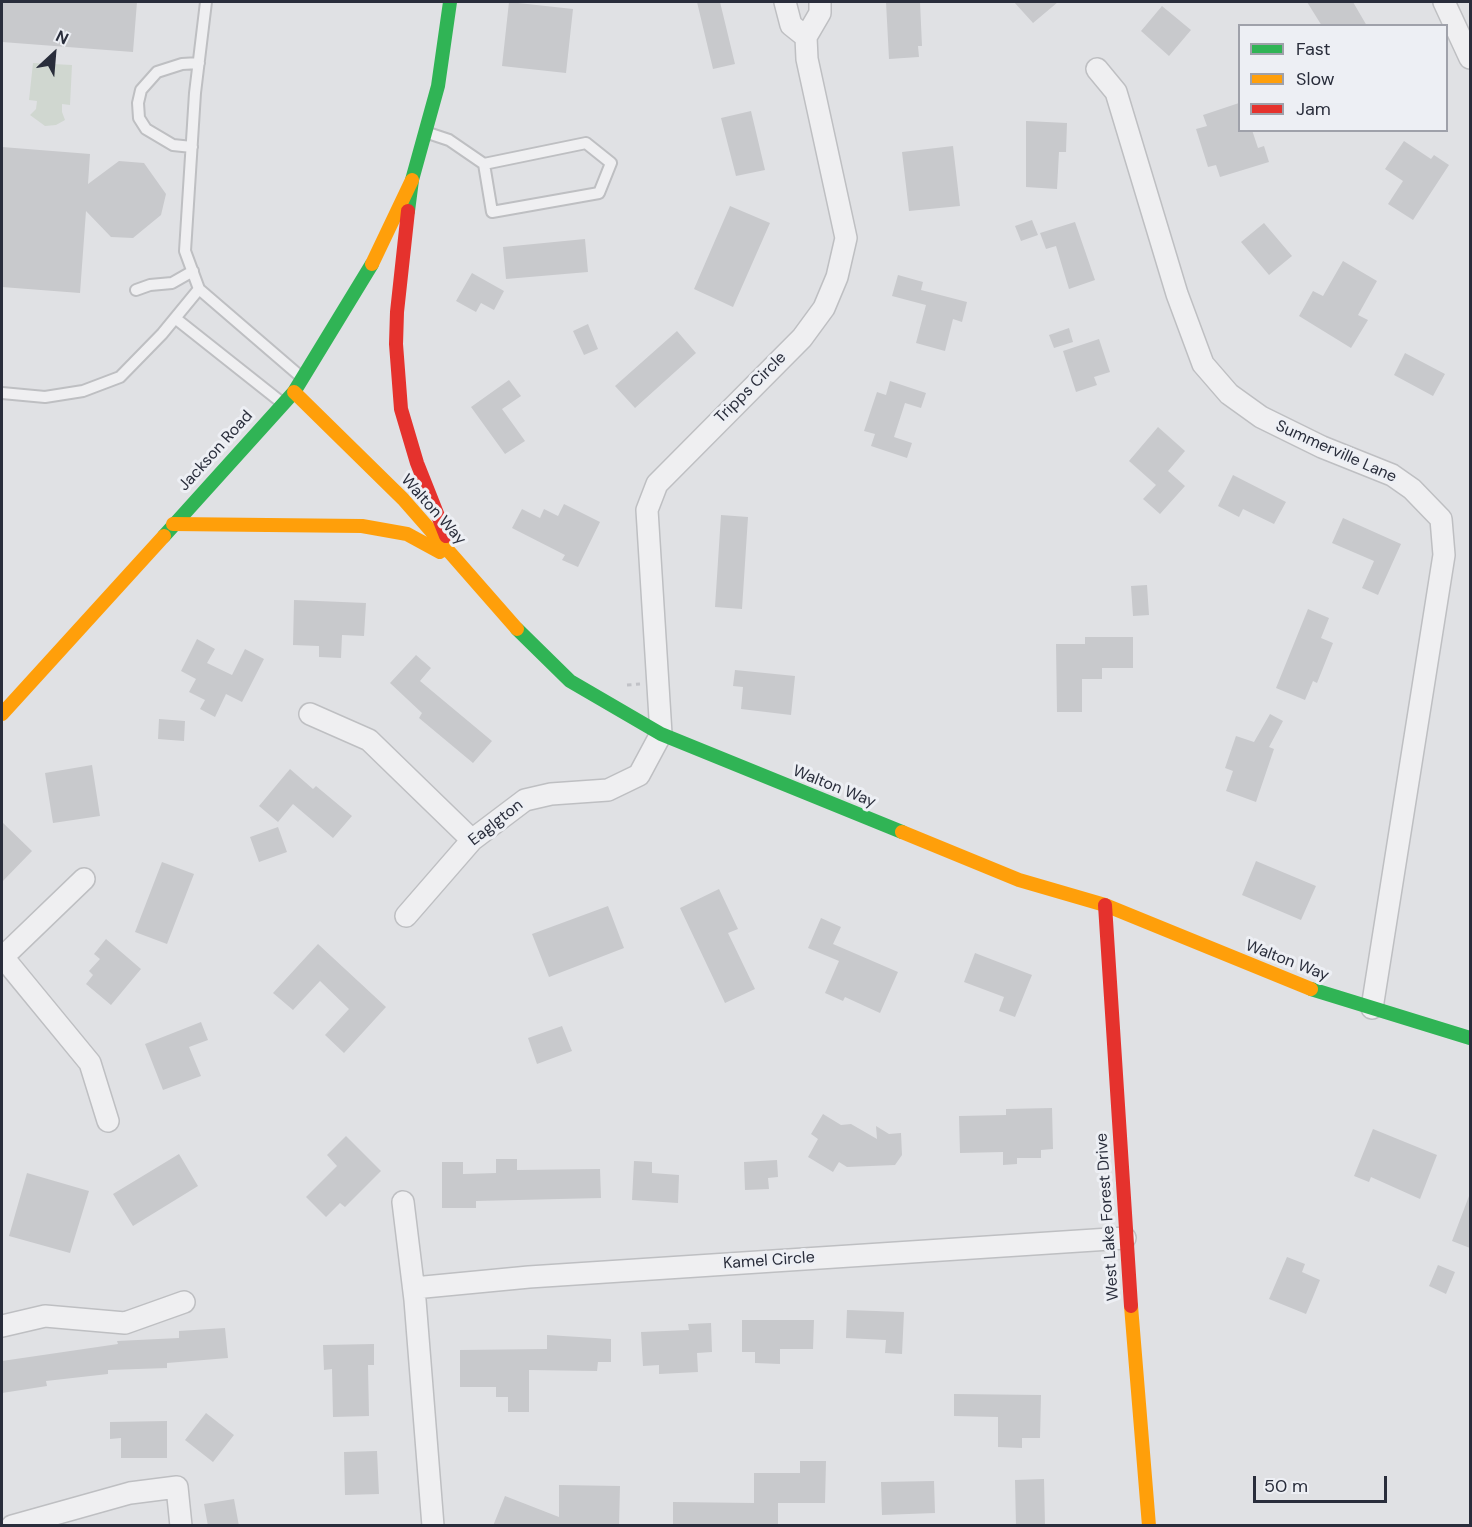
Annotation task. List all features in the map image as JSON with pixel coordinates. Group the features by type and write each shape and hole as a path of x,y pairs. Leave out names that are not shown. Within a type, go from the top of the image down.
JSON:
{"main road":[{"path":"450,2 438,86 412,180 397,312 396,344 401,409 417,463 456,561"},
{"name":"Jackson Road","path":"2,714 294,392 375,261 412,180"},
{"name":"Walton Way","path":"294,392 395,491 514,626 570,681 661,734 1019,880 1105,905 1310,989 1470,1038"},
{"path":"173,524 362,526 407,534 456,561"},
{"name":"West Lake Forest Drive","path":"1105,905 1125,1238 1149,1526"}],"street":[{"path":"785,2 791,25 806,37 820,13 820,2"},
{"path":"1444,2 1470,57"},
{"name":"Tripps Circle","path":"661,734 647,510 657,484 802,338 818,315 837,277 846,238 807,59 806,37"},
{"name":"Summerville Lane","path":"1097,69 1116,92 1177,294 1203,364 1229,394 1261,417 1322,447 1392,475 1412,489 1441,519 1442,566 1372,1008"},
{"path":"310,714 369,740 472,840"},
{"name":"Eaglgton","path":"406,916 472,840 525,800 551,794 608,790 639,775 661,734"},
{"path":"84,879 2,956 90,1064 108,1121"},
{"path":"403,1202 414,1288 433,1526"},
{"name":"Kamel Circle","path":"414,1288 541,1276 1125,1238"},
{"path":"2,1326 45,1317 124,1323 184,1302"},
{"path":"12,1526 130,1493 177,1488 181,1526"}],"lane":[{"path":"206,2 199,63 185,251 199,289 303,379"},
{"path":"192,147 173,145 146,129 138,118 138,103 141,90 157,72 182,64 199,63"},
{"path":"425,132 449,140 484,164 586,143 611,163 599,193 492,212 484,164"},
{"path":"136,290 150,285 172,283 193,272"},
{"path":"2,393 45,398 83,391 120,378 199,289"},
{"path":"175,318 283,404"}],"shaded area":[{"path":"33,63 72,65 70,105 62,104 65,120 56,125 45,126 30,115 36,109 37,101 29,100"}],"building":[{"path":"2,2 137,2 133,52 2,42"},
{"path":"509,2 573,9 566,73 502,66"},
{"path":"697,2 720,2 735,64 713,69"},
{"path":"886,2 920,2 922,46 918,46 919,57 889,59"},
{"path":"1014,2 1058,2 1033,23"},
{"path":"1307,2 1353,2 1366,24 1321,24"},
{"path":"1162,6 1191,30 1169,56 1141,31"},
{"path":"1238,103 1238,132 1253,132 1258,148 1264,146 1269,162 1220,177 1216,165 1208,167 1196,129 1207,126 1203,115"},
{"path":"751,111 765,170 736,176 721,118"},
{"path":"1026,121 1067,123 1066,152 1059,152 1057,189 1026,187"},
{"path":"1404,141 1431,159 1434,155 1449,165 1413,220 1388,204 1403,181 1385,169"},
{"path":"953,146 960,206 909,211 902,152"},
{"path":"2,147 90,154 88,184 119,161 144,163 166,194 161,215 133,238 111,237 86,211 80,293 2,287"},
{"path":"730,206 770,223 733,307 694,289"},
{"path":"1032,220 1038,235 1021,241 1015,226"},
{"path":"1075,222 1095,280 1069,289 1056,246 1046,249 1040,233"},
{"path":"1264,223 1292,256 1269,275 1241,242"},
{"path":"585,239 588,272 506,279 503,247"},
{"path":"1343,261 1377,281 1358,315 1368,320 1351,348 1299,316 1313,291 1323,296"},
{"path":"472,273 504,291 494,310 481,303 476,312 456,301"},
{"path":"898,275 923,282 921,290 967,302 962,322 953,319 945,351 916,343 926,305 892,296"},
{"path":"588,324 598,349 584,355 573,331"},
{"path":"1069,328 1073,342 1054,348 1049,335"},
{"path":"677,331 696,353 635,408 615,386"},
{"path":"1099,339 1110,372 1094,377 1097,385 1076,392 1063,351"},
{"path":"1405,353 1445,374 1433,396 1394,375"},
{"path":"509,380 521,396 502,409 525,441 505,454 471,407"},
{"path":"890,381 926,393 921,408 905,403 894,437 912,443 907,458 871,446 875,434 864,431 877,392 886,395"},
{"path":"1158,427 1185,451 1168,471 1185,486 1160,514 1143,499 1156,485 1129,461"},
{"path":"1233,475 1286,502 1274,524 1243,509 1239,517 1218,506"},
{"path":"564,504 600,522 578,567 562,560 565,555 512,528 522,509 540,518 544,509 558,516"},
{"path":"721,515 748,517 742,609 715,607"},
{"path":"1343,518 1401,544 1378,595 1362,588 1374,561 1332,543"},
{"path":"1147,585 1149,615 1133,616 1131,586"},
{"path":"294,600 366,603 364,636 342,635 341,658 319,657 319,646 293,645"},
{"path":"1308,609 1329,618 1321,638 1333,643 1317,683 1313,681 1305,700 1276,688"},
{"path":"1085,637 1133,637 1133,668 1102,668 1102,679 1082,679 1082,712 1057,712 1056,644 1085,644"},
{"path":"197,639 215,649 207,663 232,675 245,649 264,659 242,702 226,694 215,717 200,709 205,700 189,692 196,679 181,671"},
{"path":"416,655 431,668 420,681 492,741 473,763 419,718 422,713 390,683"},
{"path":"735,670 795,676 791,715 741,709 743,687 733,686"},
{"path":"1270,714 1283,721 1269,747 1274,749 1256,802 1226,791 1233,771 1225,768 1236,736 1254,742"},
{"path":"159,719 185,721 184,741 158,739"},
{"path":"92,765 100,816 53,823 45,773"},
{"path":"290,769 313,789 316,786 352,816 333,838 293,804 278,822 259,806"},
{"path":"2,822 32,851 2,882"},
{"path":"278,827 287,852 259,862 250,837"},
{"path":"1256,861 1316,886 1301,920 1242,895"},
{"path":"162,862 194,874 167,944 135,932"},
{"path":"719,889 738,929 728,933 755,989 725,1003 680,908"},
{"path":"608,906 624,948 549,977 532,934"},
{"path":"821,918 841,927 833,944 898,972 880,1013 845,997 843,1001 825,993 839,961 808,948"},
{"path":"106,939 141,969 111,1005 86,984 93,975 89,971 100,959 94,954"},
{"path":"318,944 386,1007 344,1053 325,1035 349,1009 320,981 293,1010 273,993"},
{"path":"975,953 1032,975 1015,1017 999,1011 1004,997 964,982"},
{"path":"201,1022 208,1040 189,1047 201,1076 163,1090 145,1044"},
{"path":"562,1026 572,1051 537,1064 528,1038"},
{"path":"1052,1108 1053,1149 1041,1150 1041,1158 1017,1158 1017,1164 1003,1165 1003,1152 960,1153 959,1116 1006,1115 1006,1109"},
{"path":"823,1114 841,1125 851,1124 877,1139 876,1126 889,1134 901,1133 902,1155 895,1165 847,1167 839,1162 833,1172 808,1157 818,1139 811,1134"},
{"path":"1373,1129 1437,1155 1420,1199 1371,1177 1369,1182 1354,1176"},
{"path":"346,1136 381,1171 345,1207 340,1203 326,1217 306,1197 337,1166 327,1155"},
{"path":"179,1154 198,1186 133,1226 113,1194"},
{"path":"496,1159 517,1159 517,1170 600,1169 601,1198 476,1201 476,1208 442,1208 442,1162 463,1162 463,1174 496,1173"},
{"path":"777,1160 778,1177 768,1178 769,1189 745,1190 744,1162"},
{"path":"634,1161 652,1162 652,1173 679,1175 678,1203 632,1200"},
{"path":"27,1173 89,1191 70,1253 9,1236"},
{"path":"1470,1197 1470,1248 1452,1241"},
{"path":"1287,1257 1305,1264 1302,1272 1320,1280 1306,1314 1269,1299"},
{"path":"1438,1265 1455,1272 1446,1294 1429,1286"},
{"path":"847,1310 904,1312 902,1354 885,1353 886,1340 846,1338"},
{"path":"742,1320 814,1320 813,1349 780,1349 780,1364 755,1363 755,1352 742,1352"},
{"path":"711,1323 712,1352 697,1353 698,1372 659,1374 659,1365 643,1366 641,1332 689,1330 688,1324"},
{"path":"225,1328 228,1358 167,1363 167,1368 108,1370 108,1374 46,1381 47,1386 2,1393 2,1361 118,1344 117,1341 179,1338 179,1331"},
{"path":"547,1335 611,1339 611,1362 598,1362 597,1371 529,1370 529,1412 508,1412 508,1397 496,1397 496,1387 460,1387 460,1350 547,1349"},
{"path":"374,1344 374,1365 368,1365 369,1416 333,1417 332,1369 324,1370 323,1345"},
{"path":"954,1394 1041,1395 1040,1438 1022,1438 1022,1448 998,1447 998,1417 954,1416"},
{"path":"206,1413 234,1435 213,1462 185,1440"},
{"path":"167,1421 167,1458 121,1458 121,1438 110,1439 110,1422"},
{"path":"377,1451 379,1494 345,1495 344,1452"},
{"path":"800,1461 826,1461 825,1503 778,1503 778,1526 673,1526 673,1502 754,1503 754,1473 800,1473"},
{"path":"1044,1479 1045,1526 1016,1526 1015,1480"},
{"path":"934,1481 935,1513 882,1515 881,1482"},
{"path":"559,1485 620,1486 619,1526 493,1526 505,1496 559,1517"},
{"path":"234,1499 239,1526 208,1526 204,1504"}],"traffic: fast":[{"path":"408,211 412,180 438,86 450,2"},
{"path":"164,536 294,392 372,264"},
{"path":"517,629 570,681 661,734 902,832"},
{"path":"1311,989 1470,1038"}],"traffic: slow":[{"path":"372,264 412,180"},
{"path":"294,392 403,499 517,629"},
{"path":"173,524 362,526 407,534 440,552"},
{"path":"2,714 164,536"},
{"path":"902,832 1019,880 1105,905 1311,989"},
{"path":"1131,1306 1149,1526"}],"traffic: jam":[{"path":"408,211 397,312 396,344 401,409 417,463 446,536"},
{"path":"1105,905 1131,1306"}]}
